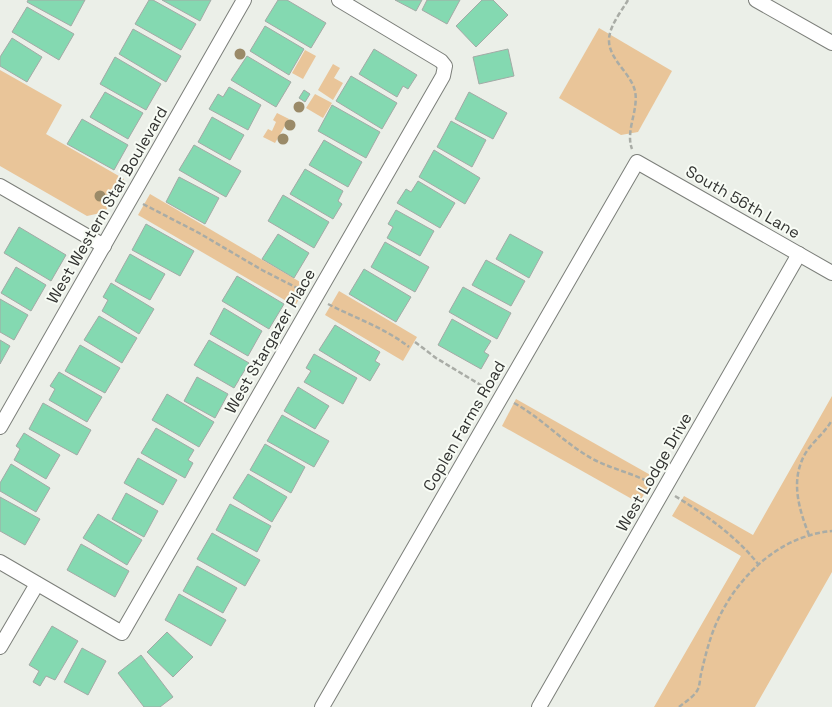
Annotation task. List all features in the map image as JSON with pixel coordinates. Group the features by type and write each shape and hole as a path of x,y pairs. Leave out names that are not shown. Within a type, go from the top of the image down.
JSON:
{"street":[{"name":"West Western Star Boulevard","path":"0,427 244,0"},
{"name":"West Stargazer Place","path":"37,584 122,633 443,76 445,66 436,57 339,0"},
{"path":"756,0 777,5 832,43"},
{"name":"South 56th Lane","path":"637,162 832,273"},
{"name":"Coplen Farms Road","path":"322,707 637,162"},
{"path":"0,186 104,246"},
{"name":"West Lodge Drive","path":"539,707 799,254"},
{"path":"0,562 37,584 0,647"}],"path":[{"path":"628,0 612,27 609,40 612,53 635,91 636,108 630,143 637,162"},
{"path":"131,197 199,233 262,270 356,319 377,327 410,347"},
{"path":"415,342 459,372 522,407 587,456 637,476 698,510 739,543 759,565"},
{"path":"809,535 801,513 797,492 799,468 805,454 832,420"},
{"path":"679,707 698,690 712,635 727,604 748,575 784,545 809,535 832,531"}],"shaded area":[{"path":"599,28 672,71 638,132 621,135 559,98"},
{"path":"305,50 316,56 303,79 292,73"},
{"path":"333,64 340,68 334,78 343,83 333,100 318,90"},
{"path":"0,70 62,105 46,134 124,179 105,212 87,216 0,166"},
{"path":"315,94 332,103 323,118 306,108"},
{"path":"277,113 289,119 275,143 263,137 268,129 272,131 276,122 273,120"},
{"path":"150,194 307,286 295,306 138,215"},
{"path":"339,291 417,337 403,361 325,315"},
{"path":"832,396 832,572 755,707 654,707 741,556 672,516 684,496 753,535"},
{"path":"516,399 654,477 639,503 502,426"}],"building":[{"path":"28,0 85,0 71,26 27,2"},
{"path":"149,0 153,0 196,24 181,50 135,24"},
{"path":"162,0 211,0 200,21"},
{"path":"278,0 287,0 326,23 311,48 265,21"},
{"path":"395,0 422,0 416,11"},
{"path":"427,0 460,0 447,24 422,10"},
{"path":"482,0 493,0 508,15 476,47 456,26"},
{"path":"27,7 74,34 59,60 12,32"},
{"path":"265,26 304,49 289,75 250,51"},
{"path":"133,29 181,56 166,82 119,54"},
{"path":"12,38 42,57 27,82 0,66 0,57"},
{"path":"374,49 417,75 408,89 403,86 397,97 359,74"},
{"path":"508,49 514,76 479,84 473,57"},
{"path":"247,56 291,82 276,107 231,80"},
{"path":"115,57 161,84 146,110 100,84"},
{"path":"351,76 397,103 382,129 336,101"},
{"path":"229,87 261,105 248,130 209,109 218,94 223,97"},
{"path":"304,90 310,94 305,102 299,98"},
{"path":"105,92 143,113 128,139 90,117"},
{"path":"469,92 507,113 493,139 455,119"},
{"path":"332,105 380,132 366,158 318,131"},
{"path":"212,117 244,135 230,160 198,142"},
{"path":"82,119 128,145 114,170 67,144"},
{"path":"451,121 486,140 472,167 437,147"},
{"path":"324,140 362,162 348,187 309,165"},
{"path":"194,145 241,171 226,197 179,170"},
{"path":"434,150 480,178 465,204 419,177"},
{"path":"305,169 343,191 338,201 342,204 333,219 290,194"},
{"path":"179,177 219,198 205,224 166,202"},
{"path":"418,181 455,203 440,228 397,203 406,189 411,192"},
{"path":"283,195 329,222 314,248 268,221"},
{"path":"396,210 434,231 420,256 387,238 393,227 388,224"},
{"path":"146,224 194,251 180,276 132,250"},
{"path":"19,227 66,255 51,281 4,253"},
{"path":"278,234 309,253 294,278 262,259"},
{"path":"510,234 543,252 529,278 496,259"},
{"path":"385,242 429,267 415,292 371,267"},
{"path":"130,254 165,274 150,300 115,281"},
{"path":"486,260 525,281 511,306 472,285"},
{"path":"16,267 46,285 31,311 1,293"},
{"path":"364,269 411,297 396,322 349,294"},
{"path":"237,276 284,304 269,329 222,301"},
{"path":"111,283 154,309 139,334 102,311 108,300 103,297"},
{"path":"463,287 511,313 497,339 449,312"},
{"path":"0,299 28,315 14,340 0,332"},
{"path":"224,308 262,331 248,356 210,334"},
{"path":"99,316 137,338 122,363 84,340"},
{"path":"452,319 491,341 484,352 489,355 481,369 438,345"},
{"path":"335,325 380,352 375,361 380,364 370,381 319,350"},
{"path":"0,340 10,346 0,364"},
{"path":"209,340 249,363 234,388 194,365"},
{"path":"80,345 120,368 105,393 65,371"},
{"path":"314,354 357,378 343,404 304,382 311,371 306,368"},
{"path":"59,372 102,397 87,422 49,400 55,389 50,386"},
{"path":"197,377 228,394 215,418 184,401"},
{"path":"298,387 329,406 315,429 284,411"},
{"path":"167,394 214,422 199,447 152,420"},
{"path":"43,403 91,430 77,455 29,429"},
{"path":"282,415 329,441 314,467 267,441"},
{"path":"156,428 194,450 188,460 193,463 185,478 141,453"},
{"path":"24,433 60,455 46,479 14,460 20,449 16,446"},
{"path":"265,444 305,467 291,493 250,470"},
{"path":"138,458 177,480 163,505 124,483"},
{"path":"11,464 50,488 36,512 0,491 0,483"},
{"path":"248,474 287,497 272,522 233,498"},
{"path":"126,493 158,511 144,537 112,519"},
{"path":"0,497 40,519 25,545 0,531"},
{"path":"230,504 271,526 257,552 216,530"},
{"path":"98,514 142,540 127,565 83,538"},
{"path":"212,533 260,560 245,586 197,559"},
{"path":"81,544 129,571 115,597 67,570"},
{"path":"197,566 237,588 223,613 183,591"},
{"path":"179,594 226,620 211,646 165,620"},
{"path":"52,626 78,641 55,680 46,676 40,686 33,682 39,671 29,665"},
{"path":"167,632 193,657 173,677 147,652"},
{"path":"82,648 106,661 88,695 64,682"},
{"path":"141,655 173,697 160,707 144,707 118,673"}]}
